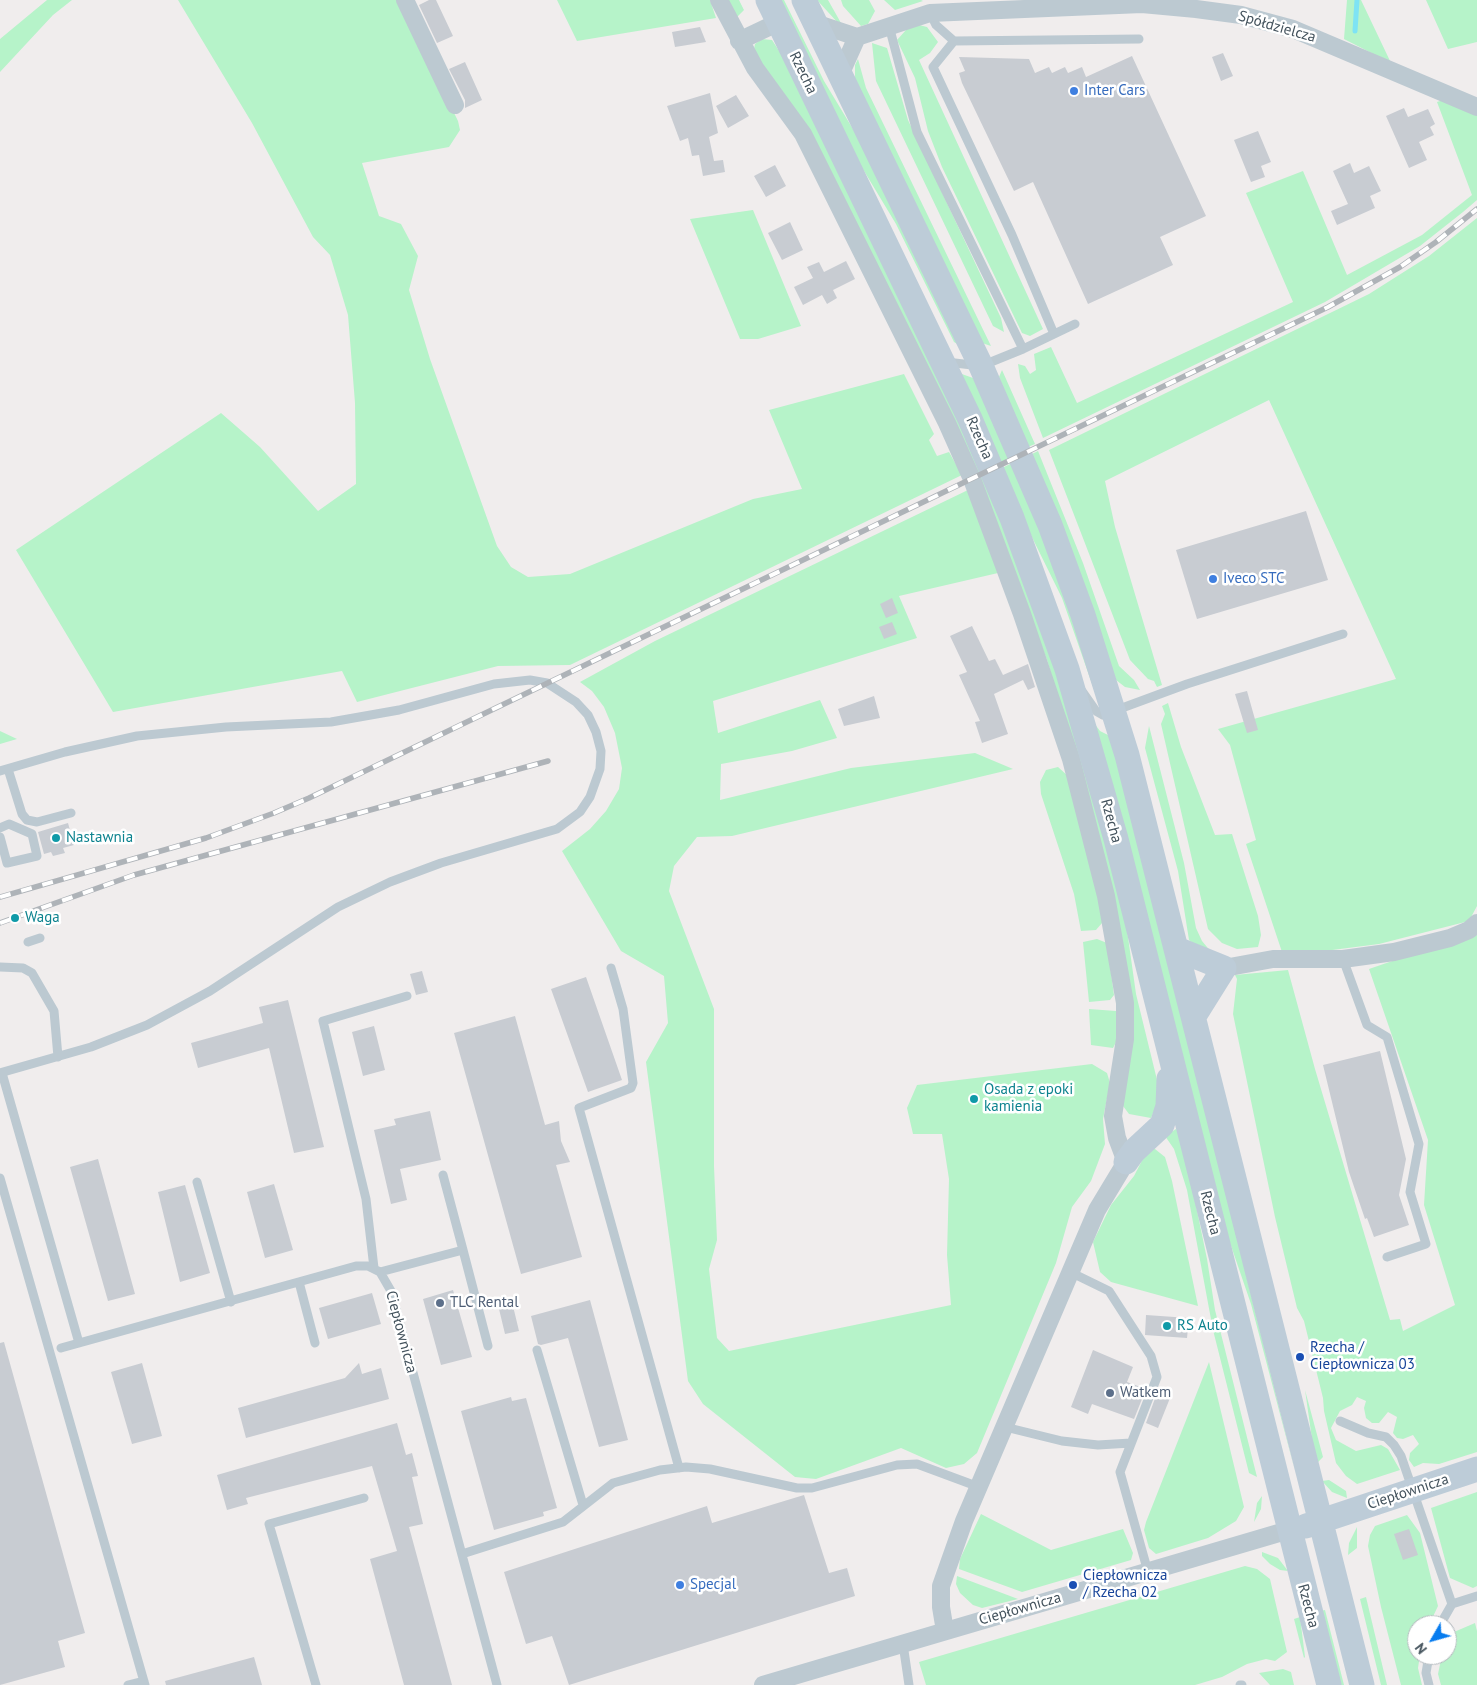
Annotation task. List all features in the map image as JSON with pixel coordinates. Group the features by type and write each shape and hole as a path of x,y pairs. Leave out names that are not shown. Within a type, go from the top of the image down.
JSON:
{"main road":[{"name":"Rzecha","path":"768,0 944,362 1012,518 1067,669 1114,830 1329,1685"},
{"path":"804,0 981,366 1050,525 1083,615 1115,712 1177,949 1362,1685"},
{"path":"1177,949 1224,968 1194,1016"},
{"path":"1126,1162 1134,1150 1162,1125 1166,1115 1170,1052"},
{"name":"Ciepłownicza","path":"1289,1530 1477,1469"}],"street":[{"path":"405,0 455,105"},
{"path":"719,0 739,41 755,68 803,134 947,423 999,547 1071,759 1095,848 1114,931 1125,1003 1125,1039 1113,1116 1117,1138 1126,1162 1106,1192 964,1521 942,1586 941,1606 945,1631"},
{"name":"Spółdzielcza","path":"857,37 930,13 1142,4 1241,16 1293,29 1477,107"},
{"path":"739,41 779,22"},
{"path":"815,23 857,37 840,75"},
{"path":"1224,968 1273,959 1343,959 1394,952 1450,938 1469,930 1477,924"},
{"name":"Ciepłownicza","path":"763,1685 1289,1530"}],"lane":[{"path":"930,13 936,25 954,41 1139,39"},
{"path":"889,26 917,132 1023,349"},
{"path":"954,41 933,67 1012,235 1054,334"},
{"path":"944,362 981,366 1023,349 1075,324"},
{"path":"1067,669 1096,711 1103,715 1187,684 1343,634"},
{"path":"71,813 36,822 27,820 22,814 4,770 137,736 339,720 399,710 494,684 530,680 547,683 576,702 588,715 596,732 600,751 600,769 590,797 580,812 557,829 441,863 373,889 308,925 210,991 173,1012 119,1036 58,1057 1,1073 79,1343"},
{"path":"19,829 27,820"},
{"path":"0,828 9,824 32,834 37,856 7,863 0,838"},
{"path":"28,942 40,938"},
{"path":"1343,959 1367,1025 1387,1036 1419,1144 1410,1192 1426,1244 1387,1258"},
{"path":"0,967 23,968 32,973 54,1011 58,1057"},
{"path":"612,968 623,1009 633,1083 631,1088 579,1108 679,1468"},
{"path":"377,1270 366,1199 323,1021 407,996"},
{"path":"444,1175 488,1346"},
{"path":"0,1178 144,1683 128,1685"},
{"path":"197,1182 231,1302"},
{"path":"61,1348 362,1265 377,1270 463,1250"},
{"name":"Ciepłownicza","path":"377,1270 391,1291 497,1685"},
{"path":"1070,1272 1109,1291 1151,1356 1157,1378 1120,1472 1148,1572"},
{"path":"300,1282 315,1343"},
{"path":"537,1350 583,1505"},
{"path":"1340,1421 1368,1433 1386,1437 1394,1445 1407,1469 1452,1604"},
{"path":"1005,1427 1041,1438 1062,1441 1098,1444 1131,1442"},
{"path":"462,1554 563,1522 613,1483 660,1470 679,1468 710,1469 797,1488 812,1488 897,1465 917,1464 979,1488"},
{"path":"316,1685 269,1524 364,1498"},
{"path":"1446,1615 1452,1604 1477,1596"},
{"path":"903,1644 908,1685"},
{"path":"1427,1665 1426,1673 1429,1685"}],"green space":[{"path":"47,0 72,0 53,15 0,72 0,39"},
{"path":"178,0 399,0 458,121 460,130 449,147 362,163 379,216 401,224 418,256 409,290 430,359 497,546 511,567 528,577 570,574 753,499 802,489 769,410 904,374 934,434 929,440 937,456 949,452 962,475 570,665 498,666 357,702 342,671 113,712 16,550 221,413 260,447 318,511 356,484 355,403 348,315 330,255 313,237 252,123"},
{"path":"557,0 710,0 716,18 577,41"},
{"path":"726,0 739,0 744,10 737,17"},
{"path":"778,0 784,0 824,81 874,164 959,345 954,342 896,224 852,151"},
{"path":"817,0 828,0 841,23 838,23"},
{"path":"841,0 869,0 875,11 868,24 861,26 843,6"},
{"path":"884,0 921,0 923,1 895,10"},
{"path":"1347,0 1361,0 1391,63 1344,39"},
{"path":"1426,0 1477,0 1477,42 1448,49"},
{"path":"915,24 927,27 938,42 930,53 919,60 1043,329 1030,336 1022,333 942,167 928,131 915,78 897,40"},
{"path":"762,39 772,40 791,69 983,471 975,474 763,67 754,49 755,44"},
{"path":"872,43 887,48 908,120 1001,318 1004,332 993,326 876,81"},
{"path":"858,59 866,88 991,346 982,343 855,79 855,65"},
{"path":"1443,100 1477,114 1477,200 1463,212 1420,246 1325,302 1043,438 1020,378 1018,364 1025,366 1030,374 1036,370 1034,354 1051,347 1077,403 1293,302 1246,193 1303,171 1347,275 1422,235 1472,195 1437,102"},
{"path":"753,210 801,326 758,339 740,339 690,219"},
{"path":"1477,218 1477,906 1469,921 1379,944 1309,953 1282,952 1246,844 1256,840 1230,745 1218,729 1396,679 1269,400 1105,481 1115,527 1162,685 1157,687 1154,681 1148,679 1130,660 1049,450 1369,294 1429,256"},
{"path":"1002,370 1035,444 1028,447 999,377"},
{"path":"959,373 973,378 1012,457 999,463"},
{"path":"1038,451 1083,563 1119,666 1134,680 1140,690 1125,687 1116,680 1032,454"},
{"path":"1014,462 1065,592 1098,701 1062,598 1020,513 1002,468"},
{"path":"985,475 1060,675 1095,799 1127,930 1136,994 1159,1088 1158,1102 1151,1118 1129,1114 1123,1106 1132,1019 1076,756 1047,660 978,479"},
{"path":"968,490 998,573 899,596 917,638 713,701 718,733 820,700 837,738 792,751 721,764 720,800 851,768 975,753 1013,769 732,836 697,837 674,866 669,891 714,1009 714,1166 717,1240 709,1269 717,1338 729,1351 951,1305 947,1255 949,1179 942,1134 913,1134 907,1108 917,1085 1092,1064 1107,1073 1110,1083 1103,1119 1105,1144 1091,1181 1072,1207 1056,1263 977,1453 964,1464 946,1468 901,1448 816,1479 795,1477 703,1404 688,1381 646,1062 668,1023 664,976 621,951 562,851 590,829 606,811 619,789 622,768 615,733 604,707 592,691 580,682 655,641"},
{"path":"1168,703 1181,747 1215,835 1232,834 1258,916 1261,935 1258,947 1237,949 1222,943 1208,929 1161,724 1165,714 1162,706"},
{"path":"1094,723 1100,731 1112,737 1295,1471 1251,1304 1218,1208"},
{"path":"1149,726 1184,863 1196,928 1202,941 1212,953 1196,946 1189,940 1178,871 1145,748"},
{"path":"0,731 17,739 0,744"},
{"path":"1058,767 1068,776 1102,908 1102,923 1096,930 1081,931 1074,894 1041,794 1040,782 1046,770"},
{"path":"1477,932 1477,1452 1439,1464 1423,1463 1414,1467 1409,1460 1410,1453 1419,1444 1413,1435 1403,1439 1397,1438 1393,1433 1397,1417 1388,1412 1379,1423 1372,1423 1366,1418 1364,1408 1366,1401 1357,1397 1352,1405 1340,1411 1331,1428 1336,1440 1356,1451 1381,1445 1388,1449 1400,1470 1357,1484 1346,1476 1336,1463 1324,1411 1323,1398 1304,1321 1297,1308 1275,1217 1233,1014 1237,979 1235,975 1288,970 1315,1069 1390,1320 1400,1319 1403,1331 1455,1305 1424,1205 1428,1140 1369,969"},
{"path":"1097,939 1107,943 1114,995 1110,1000 1089,1002 1083,942"},
{"path":"1089,1009 1116,1011 1118,1038 1113,1048 1091,1045"},
{"path":"1176,1129 1181,1133 1207,1259 1215,1310 1257,1477 1249,1473 1213,1330 1187,1190 1174,1149 1165,1136"},
{"path":"1150,1145 1165,1157 1172,1181 1198,1306 1111,1282 1100,1272 1093,1242 1111,1205 1134,1176"},
{"path":"1209,1362 1244,1507 1236,1521 1208,1538 1156,1554 1149,1548 1144,1530 1146,1522"},
{"path":"1305,1390 1323,1457 1317,1463 1314,1453"},
{"path":"1329,1480 1346,1491 1347,1498 1332,1492 1322,1481"},
{"path":"1477,1492 1477,1586 1473,1588 1450,1578 1431,1508"},
{"path":"1262,1496 1261,1509 1254,1522 1257,1503"},
{"path":"981,1514 1051,1550 1123,1529 1133,1553 1131,1560 1022,1592 959,1569 960,1559"},
{"path":"1407,1515 1420,1533 1438,1606 1434,1615 1407,1615 1407,1665 1418,1665 1422,1685 1401,1685 1368,1546 1370,1535 1375,1526"},
{"path":"1357,1527 1357,1548 1348,1555 1349,1543"},
{"path":"1262,1552 1278,1558 1288,1571 1280,1570 1270,1564 1262,1556"},
{"path":"1245,1566 1257,1569 1270,1579 1287,1652 1275,1661 1266,1659 1247,1664 1222,1677 1195,1685 926,1685 919,1662"},
{"path":"957,1576 1018,1599 982,1608 973,1605 960,1593 956,1584"},
{"path":"1366,1597 1387,1685 1381,1685 1360,1599"},
{"path":"1325,1610 1344,1685 1338,1685 1320,1611"},
{"path":"1300,1617 1305,1657 1304,1658 1294,1619"},
{"path":"1475,1623 1477,1631 1477,1685 1441,1685 1438,1674 1440,1665 1457,1665 1457,1631"},
{"path":"1283,1669 1291,1672 1294,1685 1270,1685 1259,1673"}],"building":[{"path":"429,0 436,0 453,36 437,43 419,5"},
{"path":"700,27 706,42 675,47 672,32"},
{"path":"1223,53 1233,76 1221,81 1212,57"},
{"path":"1132,56 1206,216 1160,237 1173,265 1088,304 1033,182 1014,191 962,83 959,73 965,71 959,57 1029,59 1035,73 1049,67 1052,73 1065,67 1068,73 1082,67 1086,77"},
{"path":"465,62 482,100 465,108 465,100 449,69"},
{"path":"710,93 718,133 709,137 714,161 723,160 725,172 703,176 699,155 692,156 688,138 680,141 667,106"},
{"path":"736,95 749,116 728,128 716,106"},
{"path":"1404,108 1408,117 1428,109 1435,124 1430,127 1434,135 1419,142 1427,160 1409,168 1386,116"},
{"path":"1258,131 1271,162 1261,166 1265,177 1251,182 1234,140"},
{"path":"1350,163 1354,173 1369,166 1381,191 1370,196 1375,208 1337,225 1331,211 1348,204 1333,171"},
{"path":"775,165 786,186 766,197 754,176"},
{"path":"790,222 803,250 782,260 768,233"},
{"path":"846,261 855,279 833,290 837,298 827,304 822,295 803,305 794,287 813,278 807,267 819,262 824,272"},
{"path":"1306,511 1328,580 1197,619 1176,550"},
{"path":"892,598 898,613 886,618 880,604"},
{"path":"892,622 897,634 884,639 879,627"},
{"path":"972,626 989,661 995,659 1003,675 1028,664 1035,687 1028,690 1023,680 994,694 1008,734 982,743 975,722 980,721 959,675 967,672 950,636"},
{"path":"1247,691 1258,730 1247,733 1235,694"},
{"path":"874,696 880,718 844,726 838,709"},
{"name":"Nastawnia","path":"68,823 74,845 63,848 65,853 53,856 51,852 44,854 38,832"},
{"path":"422,971 428,992 416,995 410,974"},
{"path":"586,977 622,1080 588,1092 551,989"},
{"path":"288,1000 324,1147 294,1153 269,1048 198,1068 191,1043 263,1023 259,1007"},
{"path":"515,1016 545,1125 559,1121 561,1141 570,1162 556,1165 582,1257 521,1274 454,1033"},
{"path":"374,1026 385,1070 363,1076 352,1032"},
{"path":"1380,1051 1406,1159 1399,1195 1409,1225 1374,1237 1367,1218 1365,1219 1349,1172 1323,1065"},
{"path":"430,1111 441,1160 400,1169 407,1200 391,1204 374,1130 396,1125 394,1119"},
{"path":"98,1159 135,1294 108,1301 70,1167"},
{"path":"274,1184 293,1250 265,1258 247,1192"},
{"path":"185,1185 210,1273 180,1282 158,1192"},
{"path":"453,1290 472,1357 441,1365 423,1299"},
{"path":"372,1293 381,1324 328,1339 319,1308"},
{"path":"590,1300 628,1440 599,1447 568,1338 541,1345 538,1344 531,1316"},
{"path":"513,1306 519,1331 505,1334 499,1309"},
{"name":"RS Auto","path":"1146,1315 1189,1318 1187,1338 1145,1335"},
{"path":"4,1342 85,1633 58,1641 65,1667 0,1685 0,1343"},
{"path":"1093,1350 1133,1367 1127,1382 1146,1389 1134,1419 1092,1404 1088,1414 1071,1407"},
{"path":"142,1363 162,1436 132,1444 111,1372"},
{"path":"359,1363 362,1374 381,1368 389,1399 246,1438 238,1408 345,1378"},
{"path":"1157,1393 1170,1398 1158,1428 1146,1423"},
{"path":"511,1397 512,1401 526,1398 557,1508 543,1512 544,1516 494,1530 461,1411"},
{"path":"397,1423 406,1455 412,1453 418,1476 412,1477 423,1524 409,1527 452,1685 404,1685 370,1559 397,1551 372,1466 246,1498 248,1504 227,1510 217,1475"},
{"name":"Specjal","path":"804,1495 829,1573 847,1568 855,1596 569,1685 552,1636 526,1644 504,1572 707,1506 712,1523"},
{"path":"1409,1529 1418,1555 1403,1560 1394,1534"},
{"path":"254,1657 262,1685 166,1685 165,1681"}],"waterway":[{"path":"1355,31 1357,0"}],"railway":[{"path":"0,897 206,838 309,798 1328,307 1400,267 1436,242 1477,209"},
{"path":"0,923 134,875 548,761"}],"place":[{"name":"Inter Cars","path":"1074,91"},
{"name":"Iveco STC","path":"1213,579"},
{"name":"Nastawnia","path":"56,838"},
{"name":"Waga","path":"15,918"},
{"name":"Osada z epoki kamienia","path":"974,1099"},
{"name":"TLC Rental","path":"440,1303"},
{"name":"RS Auto","path":"1167,1326"},
{"name":"Rzecha / Ciepłownicza 03","path":"1300,1357"},
{"name":"Watkem","path":"1110,1393"},
{"name":"Specjal","path":"680,1585"},
{"name":"Ciepłownicza / Rzecha 02","path":"1073,1585"}]}
